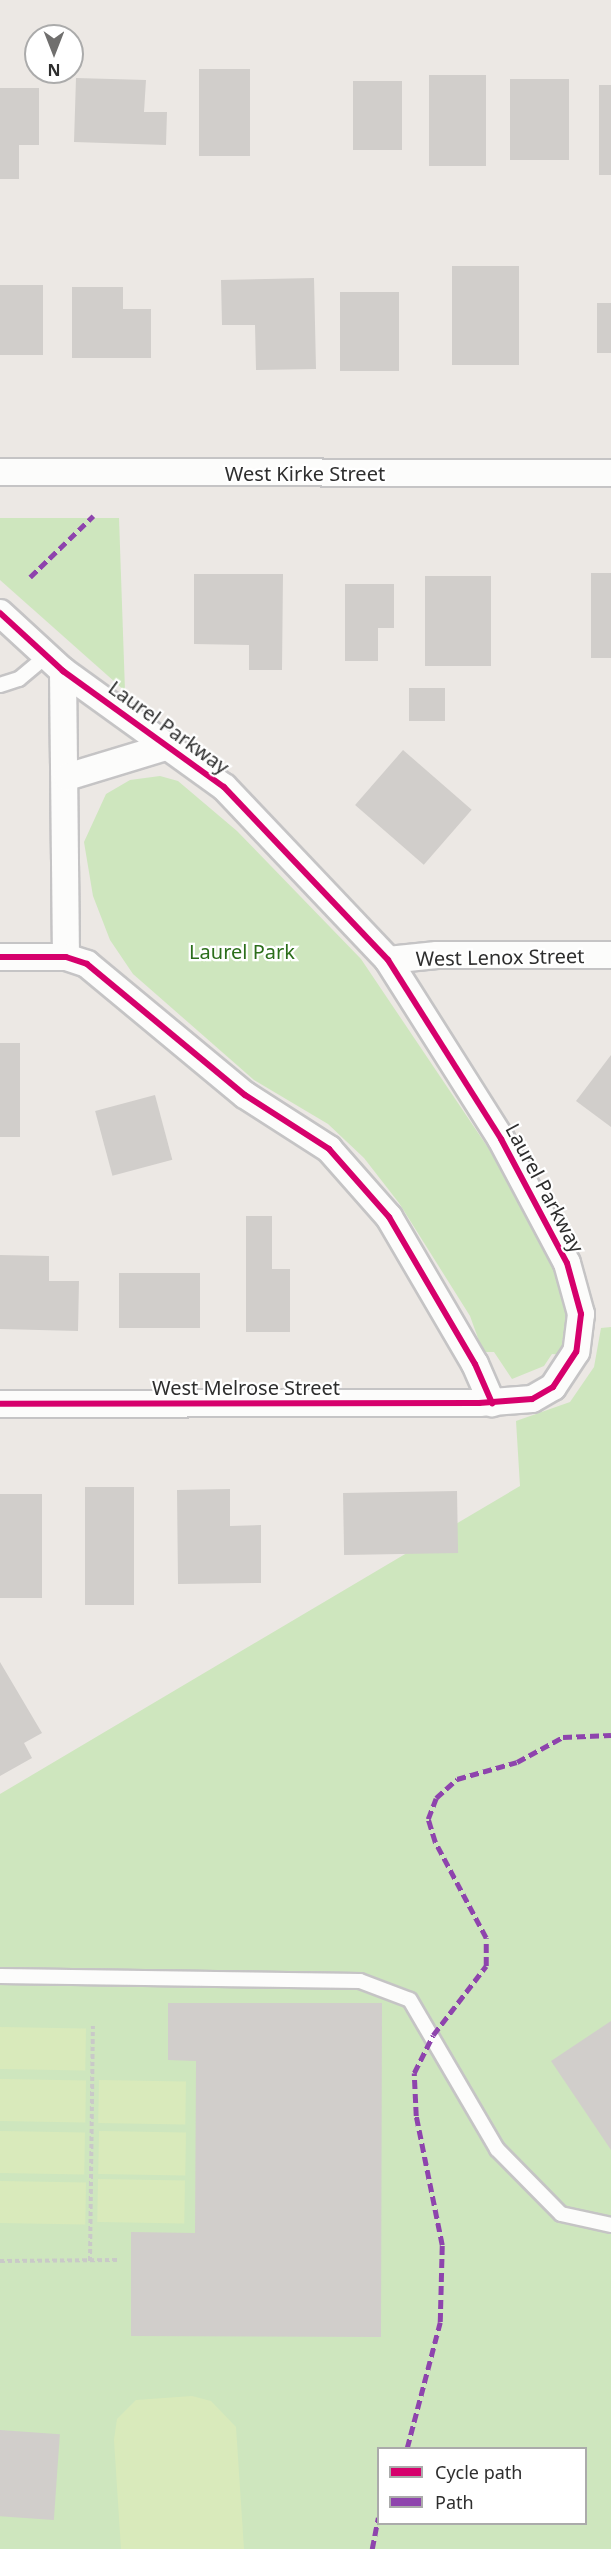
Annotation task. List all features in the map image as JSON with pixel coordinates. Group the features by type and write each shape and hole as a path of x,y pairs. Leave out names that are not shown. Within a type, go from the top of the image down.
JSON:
{"street":[{"name":"West Kirke Street","path":"0,472 611,473"},
{"name":"Laurel Parkway","path":"0,613 55,664 224,787 388,960 501,1139 567,1263 581,1314 576,1352 553,1387 532,1398 492,1403"},
{"path":"55,664 67,777 66,957"},
{"name":"Laurel Parkway","path":"67,777 169,746"},
{"name":"West Lenox Street","path":"388,960 437,955 611,955"},
{"path":"0,957 66,957 102,974 245,1095 329,1149 358,1178 388,1217 475,1364 492,1403"},
{"name":"West Melrose Street","path":"0,1404 492,1403"}],"lane":[{"path":"0,685 55,664"},
{"path":"0,1976 360,1981 410,2000 497,2149 561,2214 611,2225"}],"path":[{"path":"90,2261 93,2026"},
{"path":"0,2261 117,2260"}],"green space":[{"path":"0,518 119,518 125,691 0,580"},
{"name":"Laurel Park","path":"160,776 178,781 237,831 361,959 495,1158 559,1273 568,1331 562,1340 567,1355 552,1354 544,1366 512,1379 494,1352 483,1352 470,1316 399,1203 364,1158 328,1124 254,1080 133,974 110,940 93,896 84,842 106,794 130,780"},
{"path":"611,1327 611,2549 0,2549 0,1794 520,1486 516,1421 570,1402 594,1367 601,1328"},
{"path":"0,2027 86,2029 85,2070 0,2069"},
{"path":"0,2079 86,2081 85,2122 0,2121"},
{"path":"99,2080 186,2082 185,2125 98,2123"},
{"path":"0,2131 85,2132 84,2174 0,2173"},
{"path":"99,2131 186,2133 185,2176 98,2174"},
{"path":"98,2179 185,2181 184,2224 97,2222"},
{"path":"0,2181 86,2183 85,2224 0,2223"},
{"path":"192,2396 211,2401 236,2427 244,2549 121,2549 114,2440 117,2419 136,2400"}],"building":[{"path":"199,69 250,69 250,156 199,156"},
{"path":"429,75 486,75 486,166 429,166"},
{"path":"84,78 146,80 144,112 167,112 166,145 74,142 76,84 84,84"},
{"path":"510,79 569,79 569,160 510,160"},
{"path":"353,81 402,81 402,150 353,150"},
{"path":"599,85 611,85 611,175 599,175"},
{"path":"0,88 39,88 39,145 19,145 19,179 0,179"},
{"path":"452,266 519,266 519,365 452,365"},
{"path":"314,278 316,369 256,370 255,325 222,325 221,280"},
{"path":"0,285 43,285 43,355 0,355"},
{"path":"72,287 123,287 123,309 151,309 151,358 72,358"},
{"path":"340,292 399,292 399,371 340,371"},
{"path":"597,303 611,303 611,353 597,353"},
{"path":"591,573 611,573 611,658 591,658"},
{"path":"194,574 283,574 282,670 249,670 249,645 194,644"},
{"path":"425,576 491,576 491,666 425,666"},
{"path":"345,584 394,584 394,628 378,628 378,661 345,661"},
{"path":"409,688 445,688 445,721 409,721"},
{"path":"403,750 472,810 424,865 355,805"},
{"path":"0,1043 20,1043 20,1137 0,1137"},
{"path":"611,1055 611,1127 576,1101"},
{"path":"155,1095 172,1160 112,1176 95,1111"},
{"path":"246,1216 272,1216 272,1269 290,1269 290,1332 246,1332"},
{"path":"0,1255 49,1256 49,1281 79,1281 78,1331 0,1329"},
{"path":"119,1273 200,1273 200,1328 119,1328"},
{"path":"85,1487 134,1487 134,1605 85,1605"},
{"path":"230,1489 230,1526 261,1525 261,1583 178,1584 177,1490"},
{"path":"457,1491 458,1553 344,1555 343,1493"},
{"path":"0,1494 42,1494 42,1598 0,1598"},
{"path":"0,1662 42,1733 24,1743 32,1758 0,1776"},
{"path":"168,2003 382,2003 381,2337 131,2336 131,2232 195,2233 196,2061 168,2060"},
{"path":"611,2021 611,2150 551,2061"},
{"path":"0,2430 60,2434 54,2520 0,2516"}],"marked path":[{"path":"30,577 93,516"},
{"path":"407,2447 440,2322 442,2245 416,2116 414,2073 433,2035 486,1966 486,1938 435,1842 428,1819 436,1798 457,1779 517,1762 563,1737 611,1735"},
{"path":"372,2549 377,2523"}],"cycle path":[{"path":"0,613 63,671 224,787 388,960 501,1139 567,1263 581,1314 576,1352 553,1387 532,1399 479,1403 0,1404"},
{"path":"0,957 66,957 87,964 245,1095 329,1149 389,1217 475,1364 492,1403"}]}
